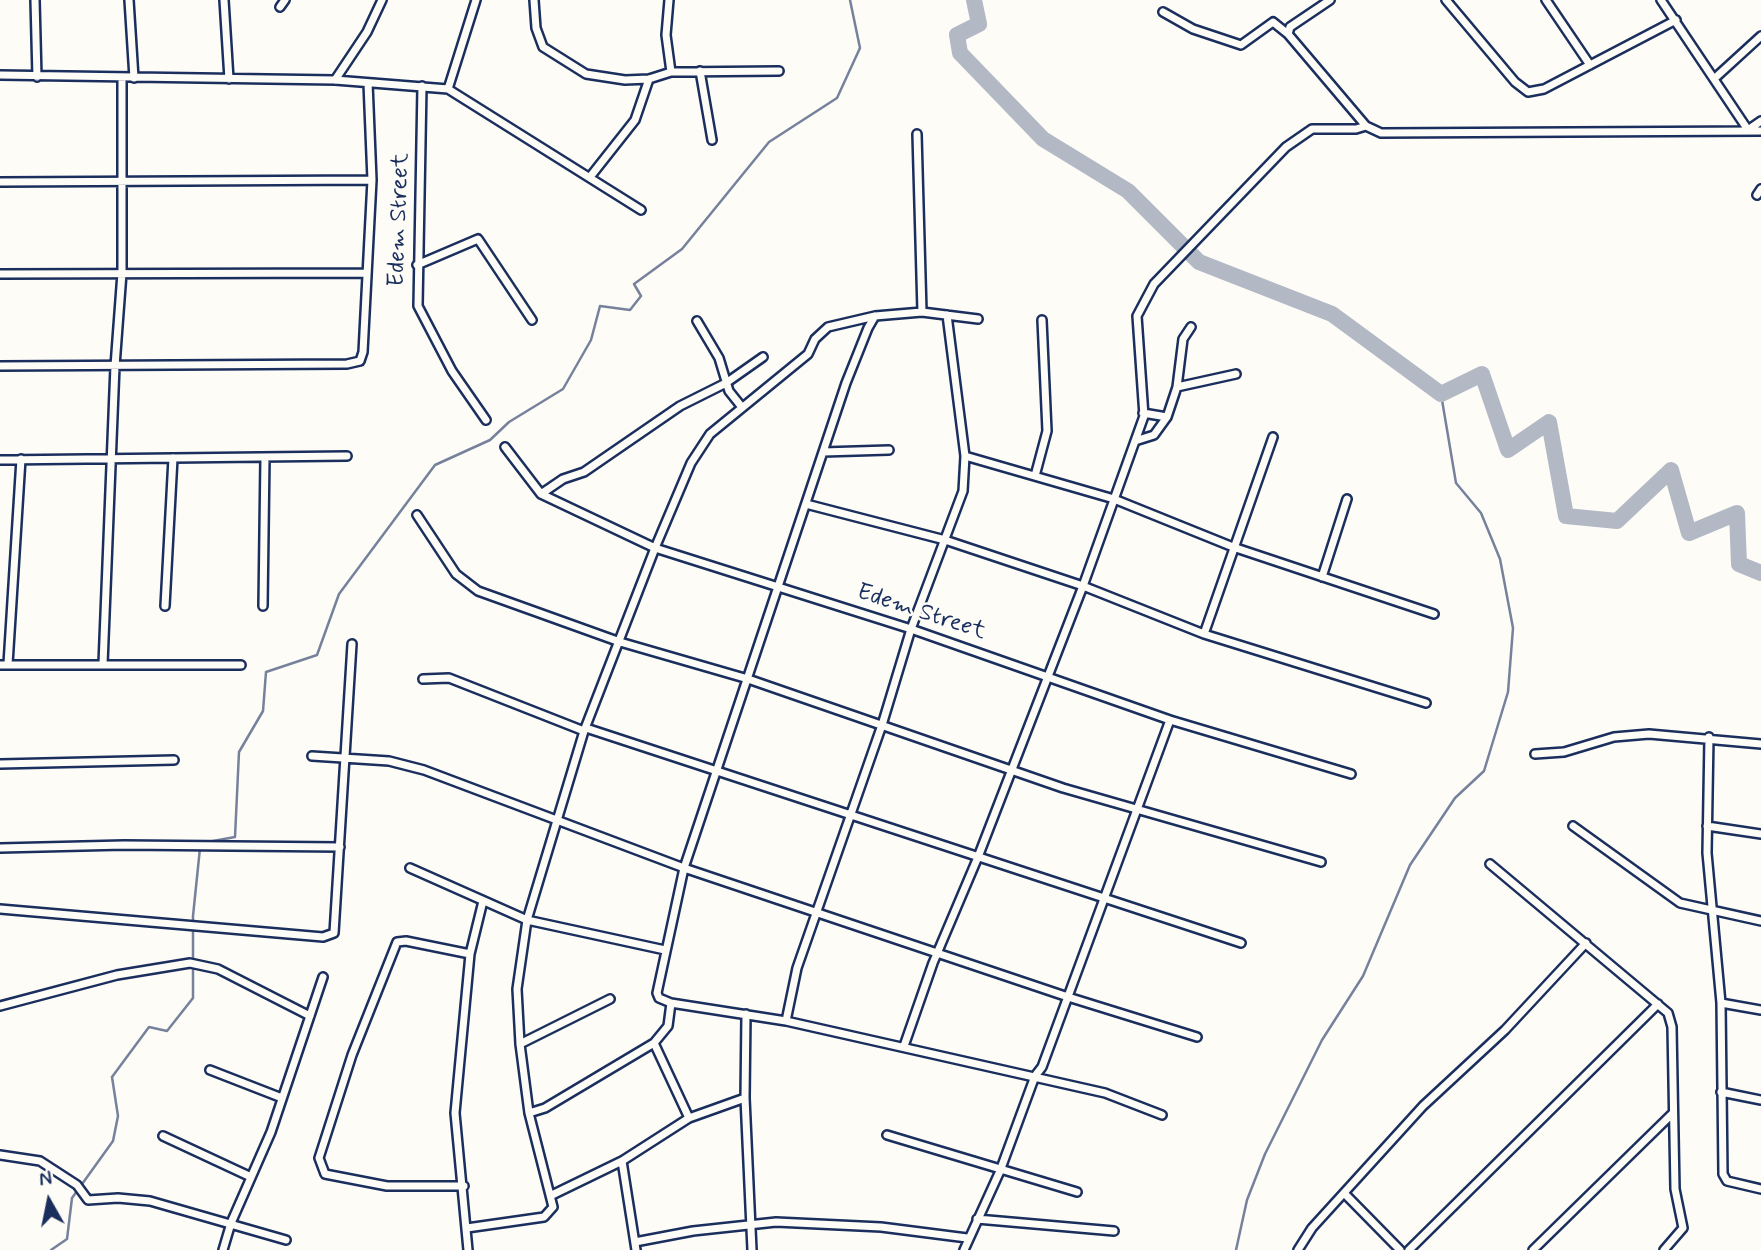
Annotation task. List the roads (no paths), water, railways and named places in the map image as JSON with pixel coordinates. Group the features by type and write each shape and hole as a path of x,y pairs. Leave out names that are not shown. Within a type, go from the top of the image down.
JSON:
{"street":[{"path":"35,0 37,76"},
{"path":"129,0 134,78"},
{"path":"224,0 229,79"},
{"path":"335,80 367,32 382,0"},
{"path":"448,89 476,0"},
{"path":"534,0 536,28 543,47 586,74 604,78 649,79 671,72 779,71"},
{"path":"669,0 666,35 671,72"},
{"path":"1288,34 1290,27 1330,0"},
{"path":"1446,0 1515,82 1528,92 1545,89 1676,20"},
{"path":"1546,0 1590,65"},
{"path":"1661,0 1748,130"},
{"path":"1668,8 1676,0"},
{"path":"1163,12 1193,29 1241,45 1273,22 1288,34 1366,125 1381,132 1761,131"},
{"path":"1714,78 1761,36"},
{"path":"700,71 712,140"},
{"path":"0,75 335,80 448,89 641,210"},
{"path":"103,664 114,366 122,273 122,78"},
{"path":"590,177 635,120 649,79"},
{"path":"0,366 356,363 363,352 372,180 368,83"},
{"name":"Edem Street","path":"422,86 418,306 452,371 486,420"},
{"path":"1748,130 1761,121"},
{"path":"904,1046 937,953 978,857 1083,586 1135,441 1143,413 1137,316 1154,284 1286,147 1312,129 1356,129 1366,125"},
{"path":"917,134 922,312"},
{"path":"0,182 372,180"},
{"path":"418,265 478,239 531,320"},
{"path":"0,274 366,272"},
{"path":"467,1228 544,1217 552,1207 552,1195 529,1112 520,1044 517,989 527,920 585,730 654,548 691,464 710,435 741,406 808,354 815,339 828,327 875,316 922,312 978,319"},
{"path":"786,1021 797,968 882,725 911,629 963,491 965,456 947,315"},
{"path":"875,316 846,383 684,868 657,993 659,998 671,1003 786,1021 1035,1076 1117,1096 1162,1115"},
{"path":"1035,476 1047,431 1042,320"},
{"path":"697,321 726,374 726,383 741,406"},
{"path":"1135,441 1154,435 1167,417 1177,387 1179,357 1191,327"},
{"path":"541,494 552,484 591,468 680,406 726,383 763,357"},
{"path":"1177,387 1236,374"},
{"path":"1143,413 1167,417"},
{"path":"1204,634 1273,437"},
{"name":"Edem Street","path":"505,447 541,494 654,548 911,629 1170,720 1351,774"},
{"path":"823,453 889,450"},
{"path":"0,460 346,456"},
{"path":"965,456 1114,499 1233,547 1434,614"},
{"path":"262,606 265,457"},
{"path":"165,606 173,458"},
{"path":"21,459 4,664 241,665"},
{"path":"1322,577 1347,499"},
{"path":"807,504 945,540 1083,586 1204,634 1426,703"},
{"path":"417,515 466,584 478,591 620,642 748,679 1010,769 1136,809 1321,862"},
{"path":"0,909 330,936 336,929 352,644"},
{"path":"423,679 449,678 585,730 1241,943"},
{"path":"964,1250 967,1238 1000,1171 1035,1076 1042,1068 1170,720"},
{"path":"1535,754 1564,752 1614,737 1649,734 1709,737 1761,744"},
{"path":"1709,737 1707,826 1721,1003 1723,1174 1727,1181 1761,1189"},
{"path":"312,757 389,761 424,770 555,822 684,868 1068,997 1197,1037"},
{"path":"0,764 174,760"},
{"path":"1573,826 1673,899 1712,911 1761,921"},
{"path":"1707,826 1761,835"},
{"path":"0,848 124,845 340,847"},
{"path":"1490,863 1668,1013 1672,1027 1675,1189 1682,1228 1664,1250"},
{"path":"410,868 527,920 665,950"},
{"path":"468,1250 455,1113 470,954 483,901"},
{"path":"464,1186 387,1186 325,1174 319,1158 352,1055 397,942 406,941 470,954"},
{"path":"1298,1250 1312,1228 1423,1107 1549,986 1586,943"},
{"path":"0,1006 117,975 190,963 218,969 310,1016"},
{"path":"223,1250 231,1223 282,1098 323,977"},
{"path":"520,1044 610,999"},
{"path":"529,1112 545,1108 654,1043 668,1026 671,1003"},
{"path":"1721,1003 1761,1010"},
{"path":"1409,1250 1658,1004"},
{"path":"746,1014 745,1098 752,1250"},
{"path":"654,1043 689,1118"},
{"path":"210,1070 282,1098"},
{"path":"1721,1092 1761,1100"},
{"path":"552,1195 622,1161 689,1118 745,1098"},
{"path":"1533,1250 1673,1113"},
{"path":"887,1135 1077,1192"},
{"path":"163,1136 251,1177"},
{"path":"0,1155 40,1161 77,1185 88,1200 118,1198 150,1201 286,1240"},
{"path":"622,1161 636,1246 776,1222 881,1227 967,1238"},
{"path":"1344,1193 1400,1250"},
{"path":"976,1219 1114,1231"}],"waterway":[{"path":"202,843 235,837 239,752 263,711 266,672 317,655 339,594 435,465 490,440 509,422 563,389 591,340 600,306 630,310 641,296 634,284 682,249 769,142 837,98 860,48 850,0"},
{"path":"974,0 979,24 957,35 960,53 1043,139 1128,191 1199,262 1332,314 1441,394 1482,374 1508,450 1549,422 1566,516 1617,521 1671,470 1689,533 1737,513 1739,564 1761,573"},
{"path":"1236,1250 1247,1200 1265,1154 1322,1040 1363,976 1410,865 1455,798 1484,771 1508,692 1513,628 1500,559 1481,513 1456,483 1441,394"},
{"path":"51,1250 67,1239 72,1198 113,1141 118,1116 112,1077 149,1027 167,1031 193,998 193,916 200,848"}]}
